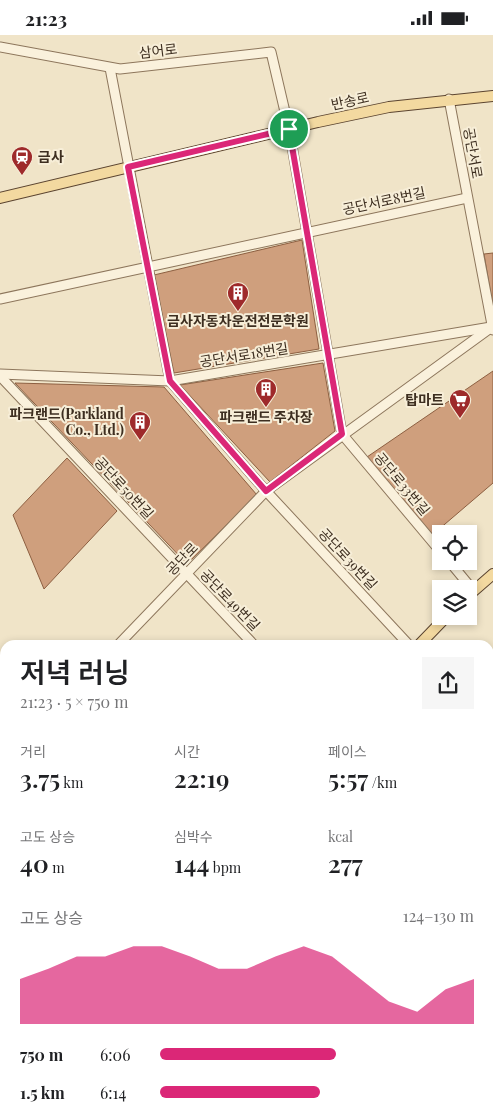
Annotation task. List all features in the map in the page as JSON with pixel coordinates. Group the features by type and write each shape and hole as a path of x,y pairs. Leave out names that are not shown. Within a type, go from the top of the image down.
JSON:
{"main road":[{"name":"반송로","path":"0,198 389,107 449,99 493,96"},
{"path":"477,587 493,574"},
{"path":"424,640 438,625"}],"street":[{"name":"삼어로","path":"0,47 120,69 271,52 289,129"},
{"path":"110,68 170,381 266,491"},
{"name":"공단서로","path":"449,99 492,328"},
{"path":"289,129 342,434"},
{"name":"공단서로8번길","path":"0,299 467,198"},
{"name":"공단서로18번길","path":"0,375 170,381 492,328"},
{"name":"공단로","path":"123,640 266,491 342,434 492,328"},
{"name":"공단로50번길","path":"0,375 186,574"},
{"name":"공단로33번길","path":"342,434 432,541"},
{"name":"공단로39번길","path":"266,491 404,640"},
{"name":"공단로49번길","path":"186,574 249,640"}],"building":[{"name":"금사자동차운전전문학원","path":"302,240 319,349 174,373 154,275"},
{"path":"493,253 493,302 492,302 484,254"},
{"name":"파크랜드 주차장","path":"323,363 335,431 270,482 180,385"},
{"name":"탑마트","path":"493,371 493,483 444,525 432,525 431,536 367,457"},
{"name":"파크랜드(Parkland Co., Ltd.)","path":"15,383 164,387 257,495 187,564"},
{"name":"파크랜드(Parkland Co., Ltd.)","path":"67,458 117,511 44,589 13,515"}],"place":[{"name":"금사","path":"22,176"},
{"name":"금사자동차운전전문학원","path":"238,312"},
{"name":"파크랜드 주차장","path":"266,408"},
{"name":"탑마트","path":"460,419"},
{"name":"파크랜드(Parkland Co., Ltd.)","path":"140,441"}],"route":[{"path":"289,129 290,144 342,434 266,491 170,381 128,167 289,129"}]}
